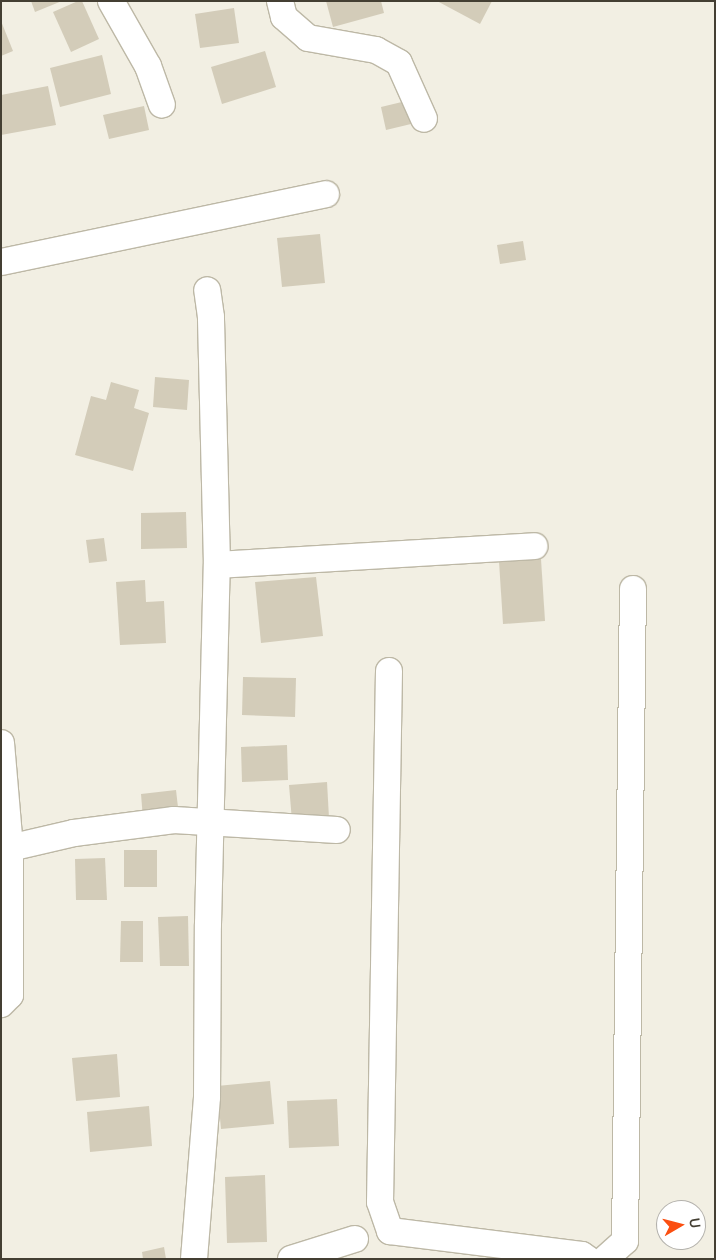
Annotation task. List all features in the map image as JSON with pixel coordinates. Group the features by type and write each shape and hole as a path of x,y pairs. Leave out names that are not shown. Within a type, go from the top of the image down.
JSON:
{"street":[{"path":"111,1 148,66 162,105"},
{"path":"280,1 284,17 308,38 376,50 399,63 424,119"},
{"path":"1,262 326,194"},
{"path":"194,1259 207,1097 210,824 218,564 211,317 207,290"},
{"path":"218,564 534,546"},
{"path":"604,1259 625,1241 633,589"},
{"path":"390,671 380,1202 390,1231 582,1255 588,1259"},
{"path":"1,743 10,995 1,1004"},
{"path":"6,849 74,833 174,820 210,824 336,830"},
{"path":"290,1259 355,1239"}],"building":[{"path":"31,1 62,1 35,12"},
{"path":"82,1 99,39 71,52 53,12"},
{"path":"326,1 381,1 384,13 333,27"},
{"path":"437,1 492,1 480,24"},
{"path":"234,8 239,43 200,48 195,14"},
{"path":"1,21 13,51 1,56"},
{"path":"265,51 276,87 222,104 211,67"},
{"path":"102,55 111,94 60,107 50,68"},
{"path":"48,86 56,125 1,135 1,95"},
{"path":"406,101 411,124 386,130 381,107"},
{"path":"144,106 149,130 109,139 103,115"},
{"path":"320,234 325,283 282,287 277,238"},
{"path":"523,241 526,260 500,264 497,245"},
{"path":"155,377 189,380 187,410 153,407"},
{"path":"111,382 139,390 134,408 149,413 133,471 75,455 91,396 106,400"},
{"path":"186,512 187,548 141,549 141,513"},
{"path":"104,538 107,561 89,563 86,540"},
{"path":"541,559 545,621 503,624 499,561"},
{"path":"316,577 323,636 261,643 255,582"},
{"path":"145,580 146,602 164,601 166,643 120,645 116,582"},
{"path":"243,677 296,678 295,717 242,715"},
{"path":"287,745 288,780 242,782 241,747"},
{"path":"327,782 329,818 292,821 289,785"},
{"path":"176,790 179,816 143,819 141,794"},
{"path":"124,850 157,850 157,887 124,887"},
{"path":"105,858 107,900 76,900 75,859"},
{"path":"188,916 189,966 160,966 158,917"},
{"path":"121,921 143,921 143,962 120,962"},
{"path":"117,1054 120,1097 76,1101 72,1058"},
{"path":"270,1081 274,1124 221,1129 217,1086"},
{"path":"337,1099 339,1146 289,1148 287,1101"},
{"path":"149,1106 152,1146 90,1152 87,1112"},
{"path":"265,1175 267,1242 227,1243 225,1177"},
{"path":"164,1247 166,1259 143,1259 142,1252"}]}
